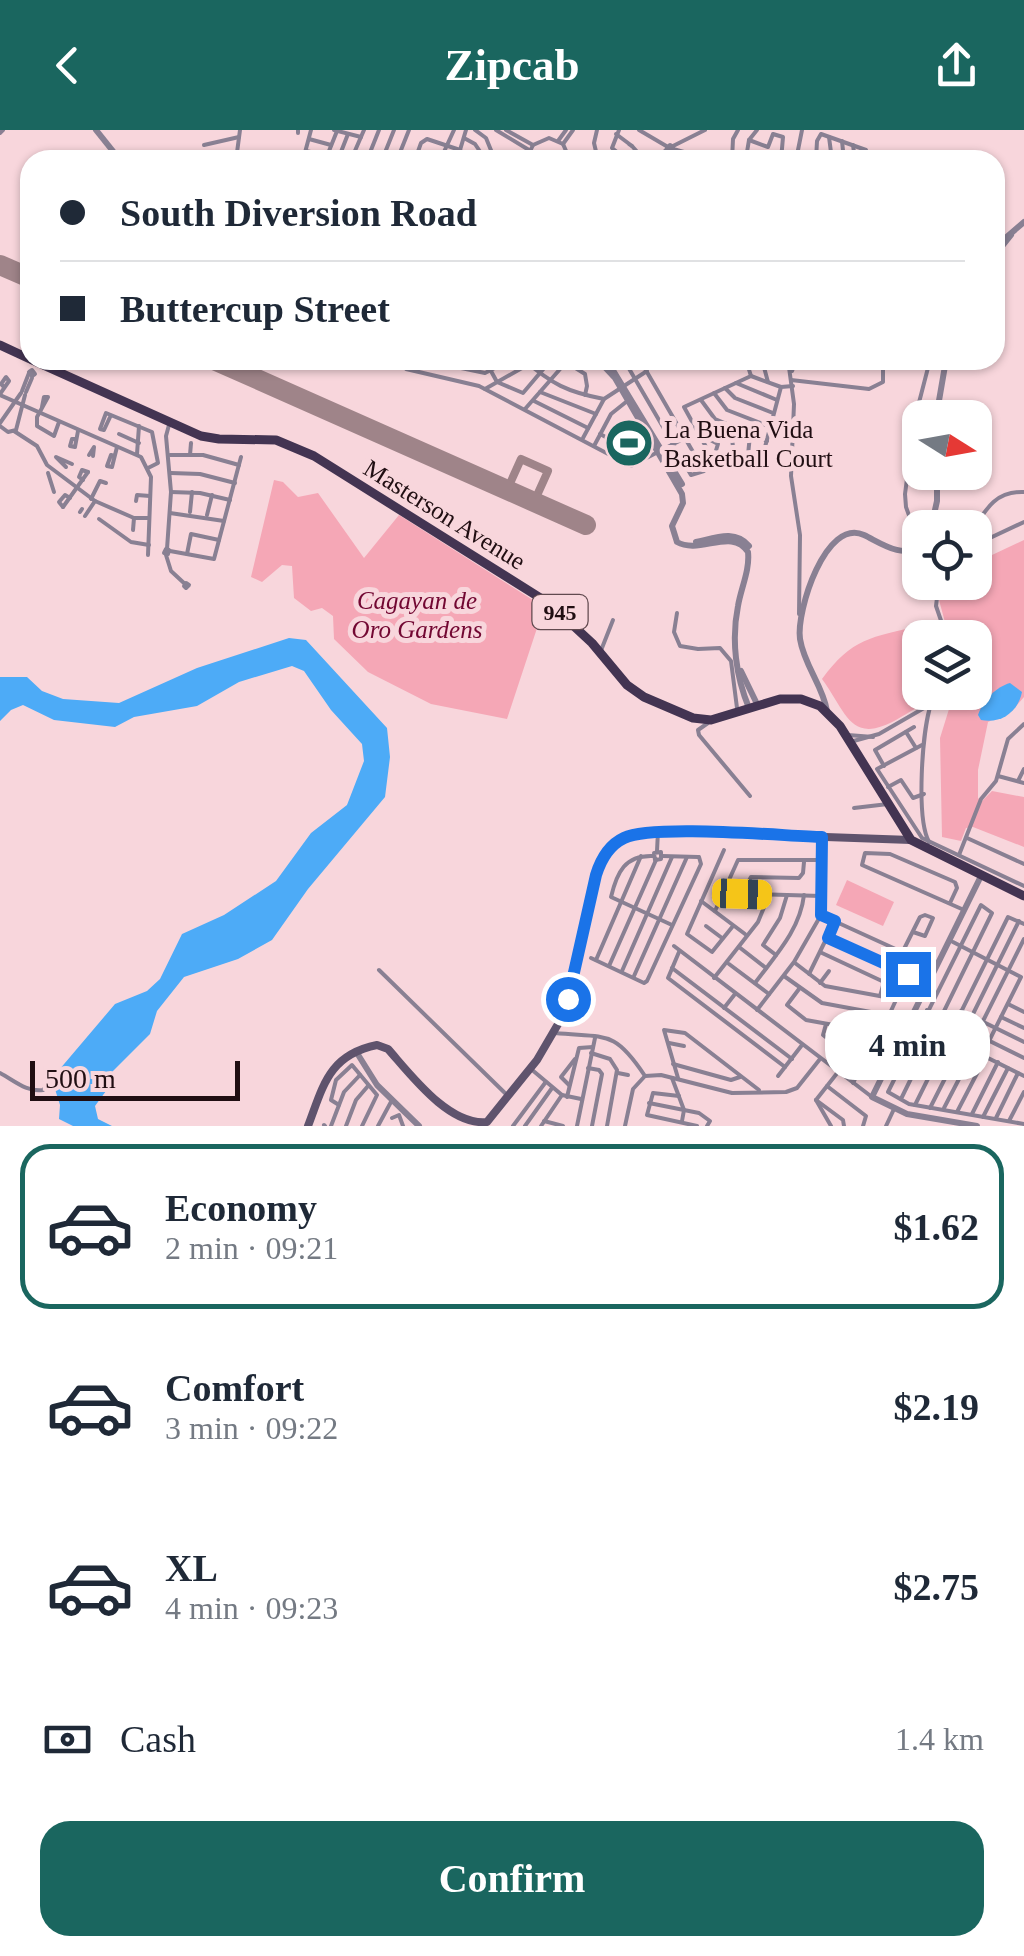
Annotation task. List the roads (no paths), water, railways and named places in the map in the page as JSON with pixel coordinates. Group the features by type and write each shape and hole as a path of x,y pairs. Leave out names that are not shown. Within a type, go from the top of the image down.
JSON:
{"main road":[{"name":"Masterson Avenue","path":"40,370 171,427 210,438 276,440 314,456 544,600 641,696 692,718 711,720"},
{"path":"711,720 780,699 796,699 827,711 888,804 914,835 981,876 1024,896"},
{"path":"308,1126 328,1074 371,1046 386,1048 455,1120 471,1126 485,1125 556,1029 572,987 602,860 623,838 658,831 822,837 914,835"}],"street":[{"path":"96,130 112,150"},
{"path":"306,150 311,130"},
{"path":"320,142 324,130"},
{"path":"309,139 330,148 335,130 360,137"},
{"path":"355,150 364,130"},
{"path":"430,140 435,130"},
{"path":"444,150 454,130"},
{"path":"419,150 423,140 460,150 466,130"},
{"path":"475,130 482,133 491,150"},
{"path":"496,130 530,147"},
{"path":"506,130 530,147"},
{"path":"560,143 570,130"},
{"path":"639,130 677,150"},
{"path":"667,150 706,130"},
{"path":"748,150 757,130"},
{"path":"618,132 636,150"},
{"path":"204,145 240,133"},
{"path":"342,150 348,134"},
{"path":"818,150 820,134 864,150"},
{"path":"829,137 831,150"},
{"path":"464,138 476,150"},
{"path":"529,150 543,139 560,143 564,150"},
{"path":"749,140 766,147 772,140 784,144 783,150"},
{"path":"842,141 843,150"},
{"path":"853,145 853,150"},
{"path":"1005,241 1024,222"},
{"path":"14,432 32,370"},
{"path":"406,370 484,389 632,466 685,438"},
{"path":"469,370 491,371 497,382 522,393 542,370"},
{"path":"484,389 514,370"},
{"path":"535,370 549,382 604,399"},
{"path":"524,410 559,370"},
{"path":"579,370 585,374 588,386 584,395"},
{"path":"609,370 677,480 683,497 672,526 677,542 688,547 734,541 744,545 748,552 736,618 740,677 754,707"},
{"path":"582,440 604,399 622,386 635,378 647,372 704,471 692,476 674,444 635,378 630,370"},
{"path":"749,370 751,376"},
{"path":"765,370 768,382"},
{"path":"790,370 792,380"},
{"path":"794,370 790,469 800,536 803,652 827,711"},
{"path":"726,469 760,463 781,387 792,380 869,389 883,382 883,370"},
{"path":"907,510 914,418 927,370"},
{"path":"939,400 944,370"},
{"path":"699,434 718,444 714,462 684,410 751,376 781,387"},
{"path":"736,383 777,400"},
{"path":"4,386 0,394 19,404 138,454 148,468 148,555"},
{"path":"622,386 660,452"},
{"path":"726,388 735,398 774,414"},
{"path":"540,392 596,414"},
{"path":"714,394 727,410 771,427"},
{"path":"532,400 588,428"},
{"path":"700,400 713,418 768,441"},
{"path":"594,446 611,414 628,401"},
{"path":"19,404 0,424 3,430 37,446 47,465 93,500 134,518 149,518"},
{"path":"42,406 36,426 54,436 59,422"},
{"path":"94,447 105,414 111,415 152,432 157,464 148,468"},
{"path":"138,426 138,454"},
{"path":"171,427 167,552 171,571 185,584"},
{"path":"732,427 734,458"},
{"path":"75,439 78,430"},
{"path":"119,434 139,443"},
{"path":"600,434 632,451 652,442"},
{"path":"748,455 750,434"},
{"path":"190,455 191,443"},
{"path":"114,456 117,446"},
{"path":"170,456 190,455 239,465"},
{"path":"167,552 214,559 242,457"},
{"path":"52,484 69,464"},
{"path":"48,473 54,492"},
{"path":"171,473 200,474 234,482"},
{"path":"66,510 58,502 64,495 70,498 84,480"},
{"path":"83,511 96,491"},
{"path":"171,492 230,500"},
{"path":"190,514 192,492"},
{"path":"986,510 993,500 1005,494 1024,492"},
{"path":"140,495 150,496"},
{"path":"206,517 212,496"},
{"path":"114,510 101,522 131,542 148,545"},
{"path":"170,513 224,521"},
{"path":"133,530 134,518"},
{"path":"992,535 1024,522"},
{"path":"800,618 811,582 838,536 858,532 902,550"},
{"path":"188,554 191,534 219,540"},
{"path":"676,613 674,632 680,646 698,650 720,648 729,657 738,713"},
{"path":"600,652 612,620"},
{"path":"848,739 873,737 920,710"},
{"path":"930,710 922,745 926,835 931,843"},
{"path":"711,720 697,732 750,796"},
{"path":"958,856 981,800 998,776 1008,739 1024,724"},
{"path":"884,766 875,750 914,727"},
{"path":"906,732 916,748"},
{"path":"922,745 878,769 914,835 1024,886"},
{"path":"998,776 1021,782 1024,769"},
{"path":"888,787 900,780 913,798 924,794"},
{"path":"854,808 888,804"},
{"path":"914,835 925,824"},
{"path":"608,966 657,856 658,831"},
{"path":"756,1010 794,962 821,915 822,837"},
{"path":"967,838 1024,864"},
{"path":"724,850 687,934 712,952 733,926"},
{"path":"950,903 957,888 955,882 890,854 864,853 862,865 964,910"},
{"path":"641,856 622,902 594,959 647,981 701,864 701,857 672,856 641,856 633,857 620,870 611,896 622,902 659,920 672,925"},
{"path":"621,972 672,856"},
{"path":"634,978 687,857"},
{"path":"715,911 738,860 822,860"},
{"path":"742,894 751,877 799,878 804,861"},
{"path":"872,1097 981,876"},
{"path":"908,894 911,886"},
{"path":"723,893 821,896"},
{"path":"714,978 760,918 770,895"},
{"path":"776,956 763,945 776,928 787,895"},
{"path":"754,983 776,956 802,912 804,895"},
{"path":"700,901 747,935"},
{"path":"901,1099 992,913 979,906 888,1090 901,1099 915,1105 1024,1124"},
{"path":"821,915 935,966"},
{"path":"903,952 920,916 933,920 925,936 913,932"},
{"path":"915,1105 1008,916 1021,923 972,1016"},
{"path":"809,974 835,921"},
{"path":"706,926 723,939"},
{"path":"828,938 908,974 890,1015"},
{"path":"984,1021 1024,939"},
{"path":"953,942 1021,979 989,1041"},
{"path":"674,946 872,1097 924,1122 978,1126"},
{"path":"739,947 766,968"},
{"path":"680,951 668,976 785,1067"},
{"path":"822,953 885,982 880,996"},
{"path":"794,962 830,988 896,998"},
{"path":"727,963 769,994"},
{"path":"672,967 792,1059"},
{"path":"379,970 508,1096"},
{"path":"820,982 829,971"},
{"path":"784,976 822,1004 890,1015 908,1024"},
{"path":"799,989 787,1006 805,1022 878,1033 899,1042"},
{"path":"724,1008 736,994"},
{"path":"693,1009 699,1002"},
{"path":"1008,1004 1024,1012"},
{"path":"927,1010 1024,1058"},
{"path":"961,1011 1024,1042"},
{"path":"1001,1017 1024,1028"},
{"path":"826,1024 823,1035 862,1065"},
{"path":"556,1029 621,1044 645,1076"},
{"path":"682,1123 684,1110 664,1030 684,1034 760,1091"},
{"path":"853,1083 878,1033"},
{"path":"577,1126 595,1036"},
{"path":"948,1038 1021,1074 996,1119"},
{"path":"667,1043 684,1046"},
{"path":"778,1076 802,1045"},
{"path":"930,1108 962,1045"},
{"path":"542,1124 569,1086 579,1047 610,1059 618,1073 607,1126"},
{"path":"972,1114 1004,1048"},
{"path":"943,1110 974,1050"},
{"path":"356,1053 370,1075 419,1126"},
{"path":"957,1112 986,1056"},
{"path":"625,1126 633,1090 645,1076 656,1074 732,1092 792,1091 820,1059"},
{"path":"569,1086 561,1077 575,1060"},
{"path":"673,1064 731,1080 742,1076"},
{"path":"339,1104 331,1100 336,1080 351,1065 378,1097 368,1108 362,1126"},
{"path":"588,1068 602,1074 592,1126"},
{"path":"983,1117 1008,1068"},
{"path":"528,1071 564,1096 581,1100"},
{"path":"816,1100 838,1072"},
{"path":"0,1073 26,1089 37,1091 55,1078"},
{"path":"618,1073 628,1074"},
{"path":"327,1126 346,1088 360,1075"},
{"path":"513,1126 542,1081"},
{"path":"346,1126 356,1100 368,1086"},
{"path":"826,1086 866,1116 863,1126"},
{"path":"524,1126 552,1088"},
{"path":"1009,1121 1024,1092"},
{"path":"679,1096 654,1093 646,1115 697,1126"},
{"path":"816,1100 831,1126"},
{"path":"816,1100 843,1120 844,1126"},
{"path":"386,1126 379,1123 395,1102"},
{"path":"649,1103 701,1114 708,1124 716,1126"},
{"path":"886,1126 894,1109"},
{"path":"392,1118 398,1115 403,1126"},
{"path":"657,1126 658,1118"},
{"path":"542,1124 563,1126"}],"water":[{"path":"289,638 306,640 387,728 390,757 385,797 308,889 272,940 238,959 184,977 157,1011 150,1034 113,1071 95,1106 98,1119 112,1126 73,1126 59,1119 60,1105 54,1086 59,1070 115,1004 147,991 160,979 182,934 224,915 276,881 311,833 347,805 364,761 362,744 331,710 304,671 292,666 239,682 197,706 134,717 115,727 54,720 23,705 0,721 0,677 27,677 42,691 63,699 119,703 197,668"},
{"path":"1010,683 1022,692 1013,711 995,720 981,720 981,710 992,710 992,695"}],"place":[{"name":"La Buena Vida Basketball Court","path":"629,443"}],"park label":[{"name":"Cagayan de Oro Gardens","path":"417,614"}]}
